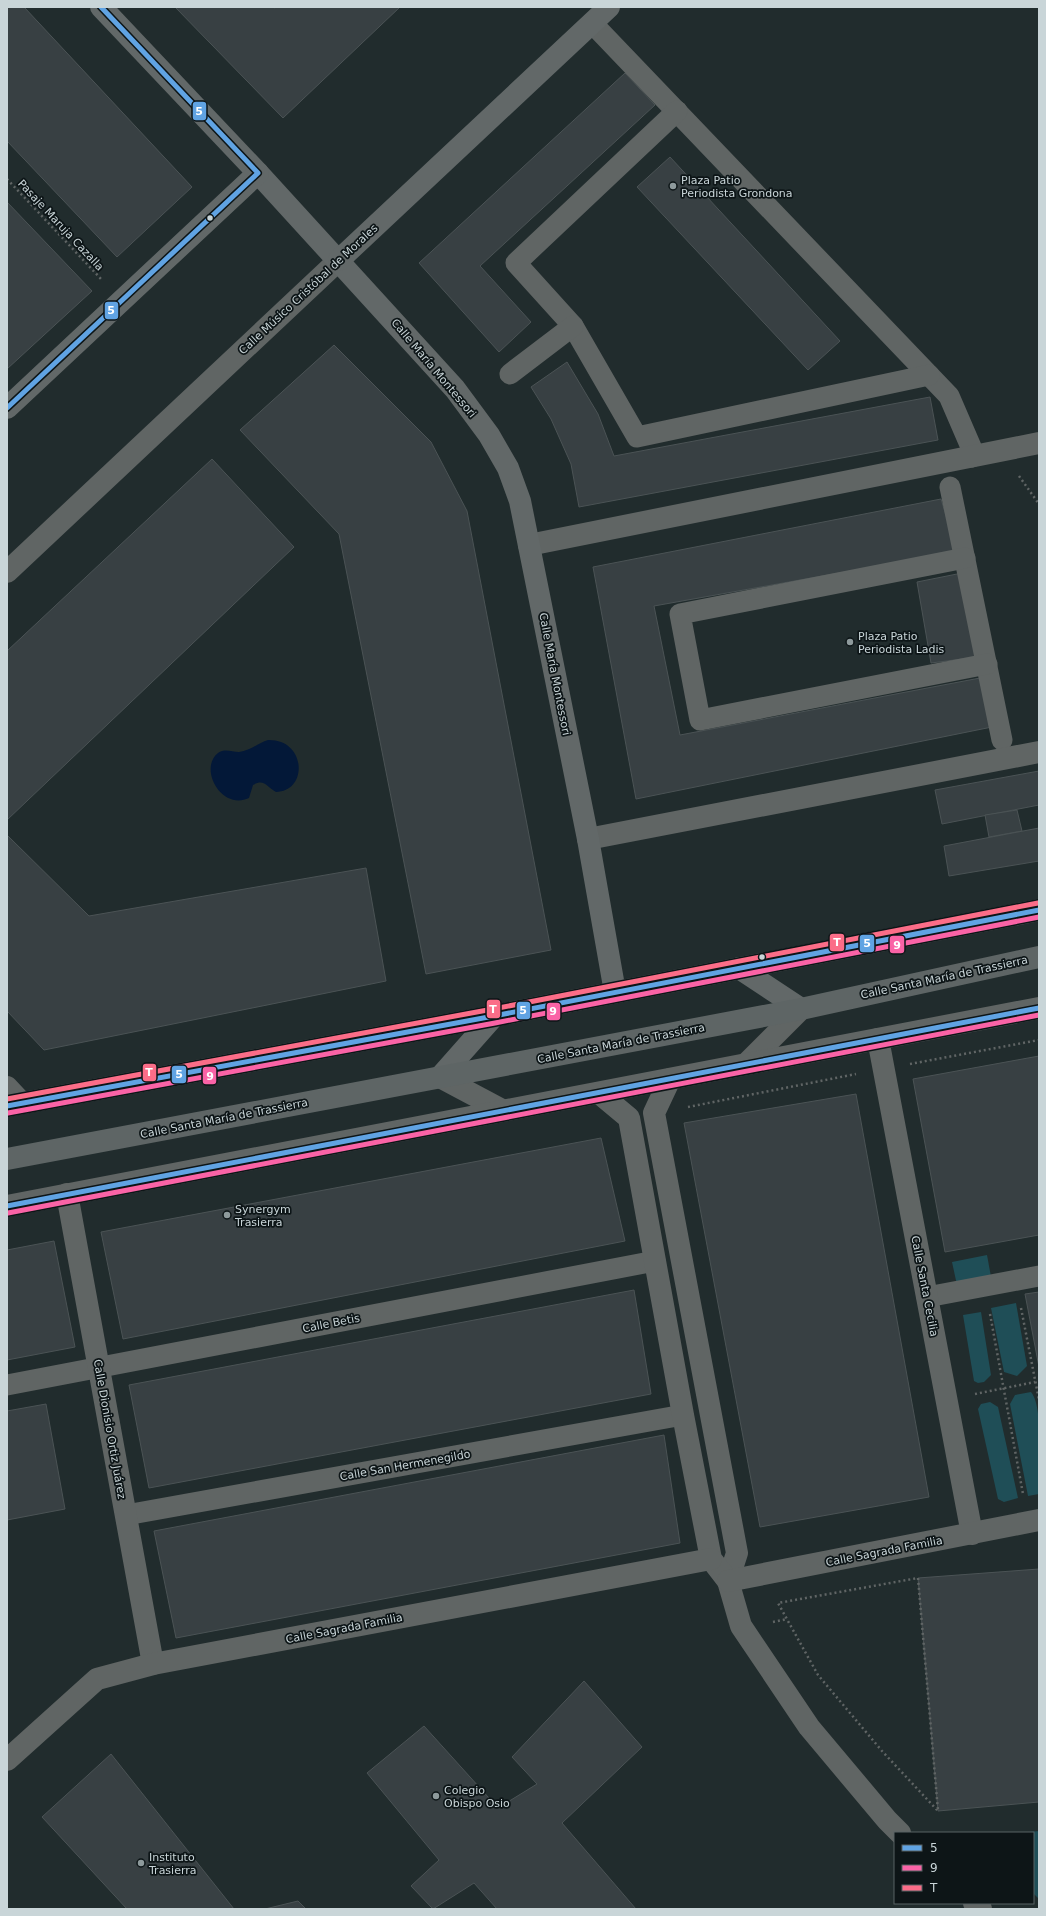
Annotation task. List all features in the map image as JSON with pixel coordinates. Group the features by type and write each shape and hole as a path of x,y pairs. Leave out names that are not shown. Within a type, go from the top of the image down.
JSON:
{"main road":[{"name":"Calle María Montessori","path":"101,7 339,260 455,389 489,435 508,468 520,502 529,545 588,839 615,992"},
{"name":"Calle Músico Cristóbal de Morales","path":"339,260 609,7"},
{"path":"7,408 258,173"},
{"path":"15,1104 494,1016 1039,910"},
{"name":"Calle Santa María de Trassierra","path":"7,1159 801,1009 1039,956"},
{"path":"739,968 801,1009"},
{"path":"440,1077 494,1016"}],"street":[{"path":"592,23 949,396 971,447 972,457"},
{"path":"677,111 516,263 574,326 637,438 929,375"},
{"name":"Calle Músico Cristóbal de Morales","path":"7,572 339,260"},
{"path":"510,374 574,326"},
{"path":"529,545 1039,443"},
{"path":"950,486 1002,740"},
{"path":"965,558 680,614 700,720 987,664"},
{"path":"588,839 1039,752"},
{"path":"7,1206 1039,1008"},
{"path":"746,1064 801,1009"},
{"name":"Calle Santa Cecilia","path":"878,1039 972,1534"},
{"path":"440,1077 502,1110"},
{"path":"670,1079 654,1113 737,1553 728,1581"},
{"path":"7,1087 15,1104"},
{"path":"599,1093 629,1118 683,1415 712,1559 728,1581 741,1626 809,1726 887,1820 899,1832"},
{"name":"Calle Dionisio Ortiz Juárez","path":"67,1194 153,1664"},
{"path":"655,1262 682,1257"},
{"name":"Calle Betis","path":"7,1385 655,1262"},
{"path":"927,1297 1039,1276"},
{"path":"683,1415 710,1410"},
{"name":"Calle San Hermenegildo","path":"126,1515 683,1415"},
{"name":"Calle Sagrada Familia","path":"728,1581 1039,1520"},
{"name":"Calle Sagrada Familia","path":"7,1760 97,1679 153,1664 712,1559"}],"path":[{"name":"Pasaje Maruja Cazalla","path":"7,179 104,282"},
{"path":"1016,473 1039,504"},
{"path":"654,1113 1039,1040"},
{"path":"1021,1307 1039,1400"},
{"path":"989,1313 1023,1496"},
{"path":"972,1395 1036,1382"},
{"path":"918,1578 938,1811 882,1751 818,1675 787,1619 778,1603 918,1578"},
{"path":"772,1622 787,1619"}],"shaded area":[{"path":"268,740 281,742 290,748 296,756 299,766 298,775 294,784 286,790 276,792 260,782 253,785 249,798 239,800 230,799 222,794 212,778 212,760 218,753 226,750 239,752 250,749"},
{"path":"987,1255 994,1293 960,1299 952,1262"},
{"path":"1016,1303 1027,1366 1017,1376 1004,1372 991,1308"},
{"path":"981,1312 991,1375 984,1382 978,1383 974,1381 963,1315"},
{"path":"1031,1392 1038,1411 1040,1440 1039,1494 1028,1496 1010,1404 1015,1395"},
{"path":"990,1402 998,1407 1018,1498 1004,1502 998,1499 978,1409 981,1404"},
{"path":"1039,1831 1039,1899 1034,1894 1034,1832 1029,1832"}],"building":[{"path":"7,7 24,7 192,187 117,257 7,141"},
{"path":"175,7 275,8 400,7 283,118"},
{"path":"625,73 655,105 480,266 531,322 499,352 419,263"},
{"path":"670,157 840,341 808,370 637,187"},
{"path":"7,202 92,291 7,369"},
{"path":"334,345 431,442 467,511 551,950 426,974 339,534 240,430"},
{"path":"567,362 598,414 614,456 930,397 938,440 579,507 571,464 551,419 531,387"},
{"path":"212,459 294,547 7,820 7,651"},
{"path":"941,499 957,552 654,606 680,735 980,678 992,727 636,799 593,567"},
{"path":"962,573 978,657 931,663 917,582"},
{"path":"1039,771 1039,805 942,824 935,790"},
{"path":"1017,810 1022,831 989,837 985,815"},
{"path":"1039,828 1039,861 949,876 944,846"},
{"path":"7,835 89,916 366,868 386,981 44,1050 7,1011"},
{"path":"1039,1056 1039,1235 945,1252 913,1079"},
{"path":"856,1094 929,1497 760,1527 684,1123"},
{"path":"601,1138 625,1241 123,1339 101,1232"},
{"path":"54,1241 75,1347 7,1360 7,1250"},
{"path":"634,1290 651,1394 149,1488 129,1385"},
{"path":"1039,1292 1039,1367 1025,1294"},
{"path":"46,1404 65,1509 7,1520 7,1411"},
{"path":"664,1435 680,1543 176,1638 154,1531"},
{"path":"1039,1569 1039,1802 938,1811 918,1578"},
{"name":"Colegio Obispo Osio","path":"584,1681 642,1747 562,1823 636,1909 497,1909 474,1883 433,1909 411,1886 439,1860 367,1773 424,1726 498,1808 537,1784 512,1757"},
{"name":"Instituto Trasierra","path":"111,1754 234,1909 127,1909 42,1817"},
{"path":"298,1901 306,1909 265,1909"}],"transit line":[{"name":"5","path":"7,408 258,173 101,7"},
{"name":"T","path":"7,1099 493,1009 1038,903"},
{"name":"5","path":"7,1106 494,1016 1039,910"},
{"name":"9","path":"8,1113 495,1023 1039,917"},
{"name":"5","path":"7,1206 1039,1008"},
{"name":"9","path":"8,1213 1039,1015"}],"place":[{"name":"Plaza Patio Periodista Grondona","path":"673,186"},
{"name":"Plaza Patio Periodista Ladis","path":"850,642"},
{"name":"Synergym Trasierra","path":"227,1215"},
{"name":"Colegio Obispo Osio","path":"436,1796"},
{"name":"Instituto Trasierra","path":"141,1863"}]}
